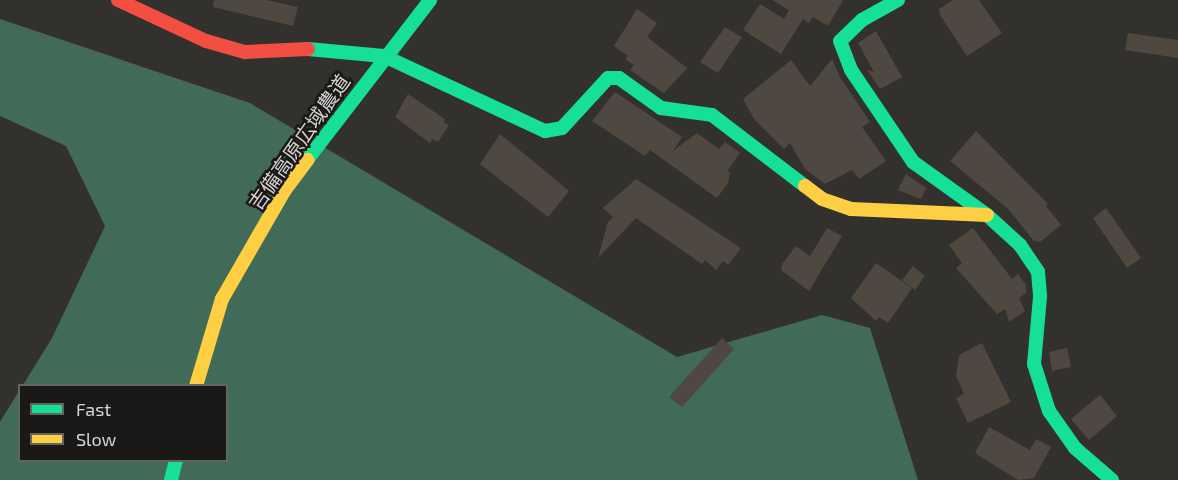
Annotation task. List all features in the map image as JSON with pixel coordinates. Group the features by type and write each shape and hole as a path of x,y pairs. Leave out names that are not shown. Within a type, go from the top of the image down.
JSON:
{"street":[{"path":"118,0 206,41 245,52 309,49 384,56 545,131 562,128 608,78 619,78 661,108 712,115 822,199 851,209 987,214"},
{"name":"吉備高原広域農道","path":"197,384 222,298 284,191 384,56 430,0"},
{"path":"898,0 862,20 840,41 851,70 913,162 987,214 1020,245 1038,272 1040,297 1034,364 1049,411 1075,448 1112,480"},
{"path":"171,480 176,462"}],"green space":[{"path":"0,19 250,103 677,357 822,315 870,328 918,480 0,480 0,422 18,393 18,462 228,462 228,384 24,384 52,338 105,226 66,146 0,116"}],"building":[{"path":"214,0 266,0 298,7 293,26 213,7"},
{"path":"772,0 843,0 828,26 813,17 809,23 803,19 781,54 743,30 760,4 784,19 789,10"},
{"path":"953,0 979,0 1002,33 967,56 940,15 939,9"},
{"path":"637,9 657,23 647,37 687,68 664,93 630,70 634,65 625,59 628,56 614,46"},
{"path":"725,27 742,37 718,73 700,62"},
{"path":"876,31 902,77 880,89 867,70 874,72 858,43"},
{"path":"1128,33 1178,40 1178,58 1125,50"},
{"path":"832,59 840,77 870,122 862,127 886,161 859,179 852,170 825,184 805,169 790,143 784,149 754,119 743,99 791,60 810,86"},
{"path":"615,92 682,137 674,150 697,133 719,149 725,142 740,153 727,171 730,173 728,183 717,198 650,150 645,156 592,121"},
{"path":"408,94 445,119 443,122 449,125 438,142 432,139 430,143 395,117"},
{"path":"976,131 1048,204 1046,206 1061,225 1040,242 1034,241 1008,209 950,161"},
{"path":"500,134 569,191 548,217 480,164"},
{"path":"906,174 926,188 921,199 898,190"},
{"path":"636,179 741,248 728,265 723,261 716,270 705,260 702,264 636,218 598,258 608,222 613,217 603,208"},
{"path":"1106,208 1141,258 1127,268 1093,218"},
{"path":"827,228 842,236 809,291 781,270 782,264 796,246 810,256"},
{"path":"973,228 1012,279 1018,274 1026,285 1026,293 1019,298 1025,311 1009,322 1005,309 997,314 956,268 962,263 949,245"},
{"path":"876,263 912,288 888,323 879,317 876,321 851,298"},
{"path":"913,266 925,276 915,290 902,280"},
{"path":"722,338 734,349 682,407 669,397"},
{"path":"982,343 1011,402 968,423 956,398 964,394 956,376 959,355"},
{"path":"1067,348 1071,367 1052,371 1049,352"},
{"path":"1100,395 1117,416 1089,440 1071,419"},
{"path":"989,427 1030,450 1036,439 1051,447 1034,478 1018,480 975,453"}],"traffic: fast":[{"path":"307,160 430,0"},
{"path":"898,0 862,20 840,41 851,70 913,162 987,215 1020,245 1038,272 1040,297 1034,364 1049,411 1075,448 1112,480"},
{"path":"308,49 384,56 545,131 562,128 608,78 619,78 661,108 712,115 805,186"},
{"path":"171,480 176,462"}],"traffic: slow":[{"path":"197,384 222,299 284,191 307,160"},
{"path":"805,186 822,199 851,209 987,215"}],"traffic: jam":[{"path":"118,0 206,41 245,52 308,49"}]}
